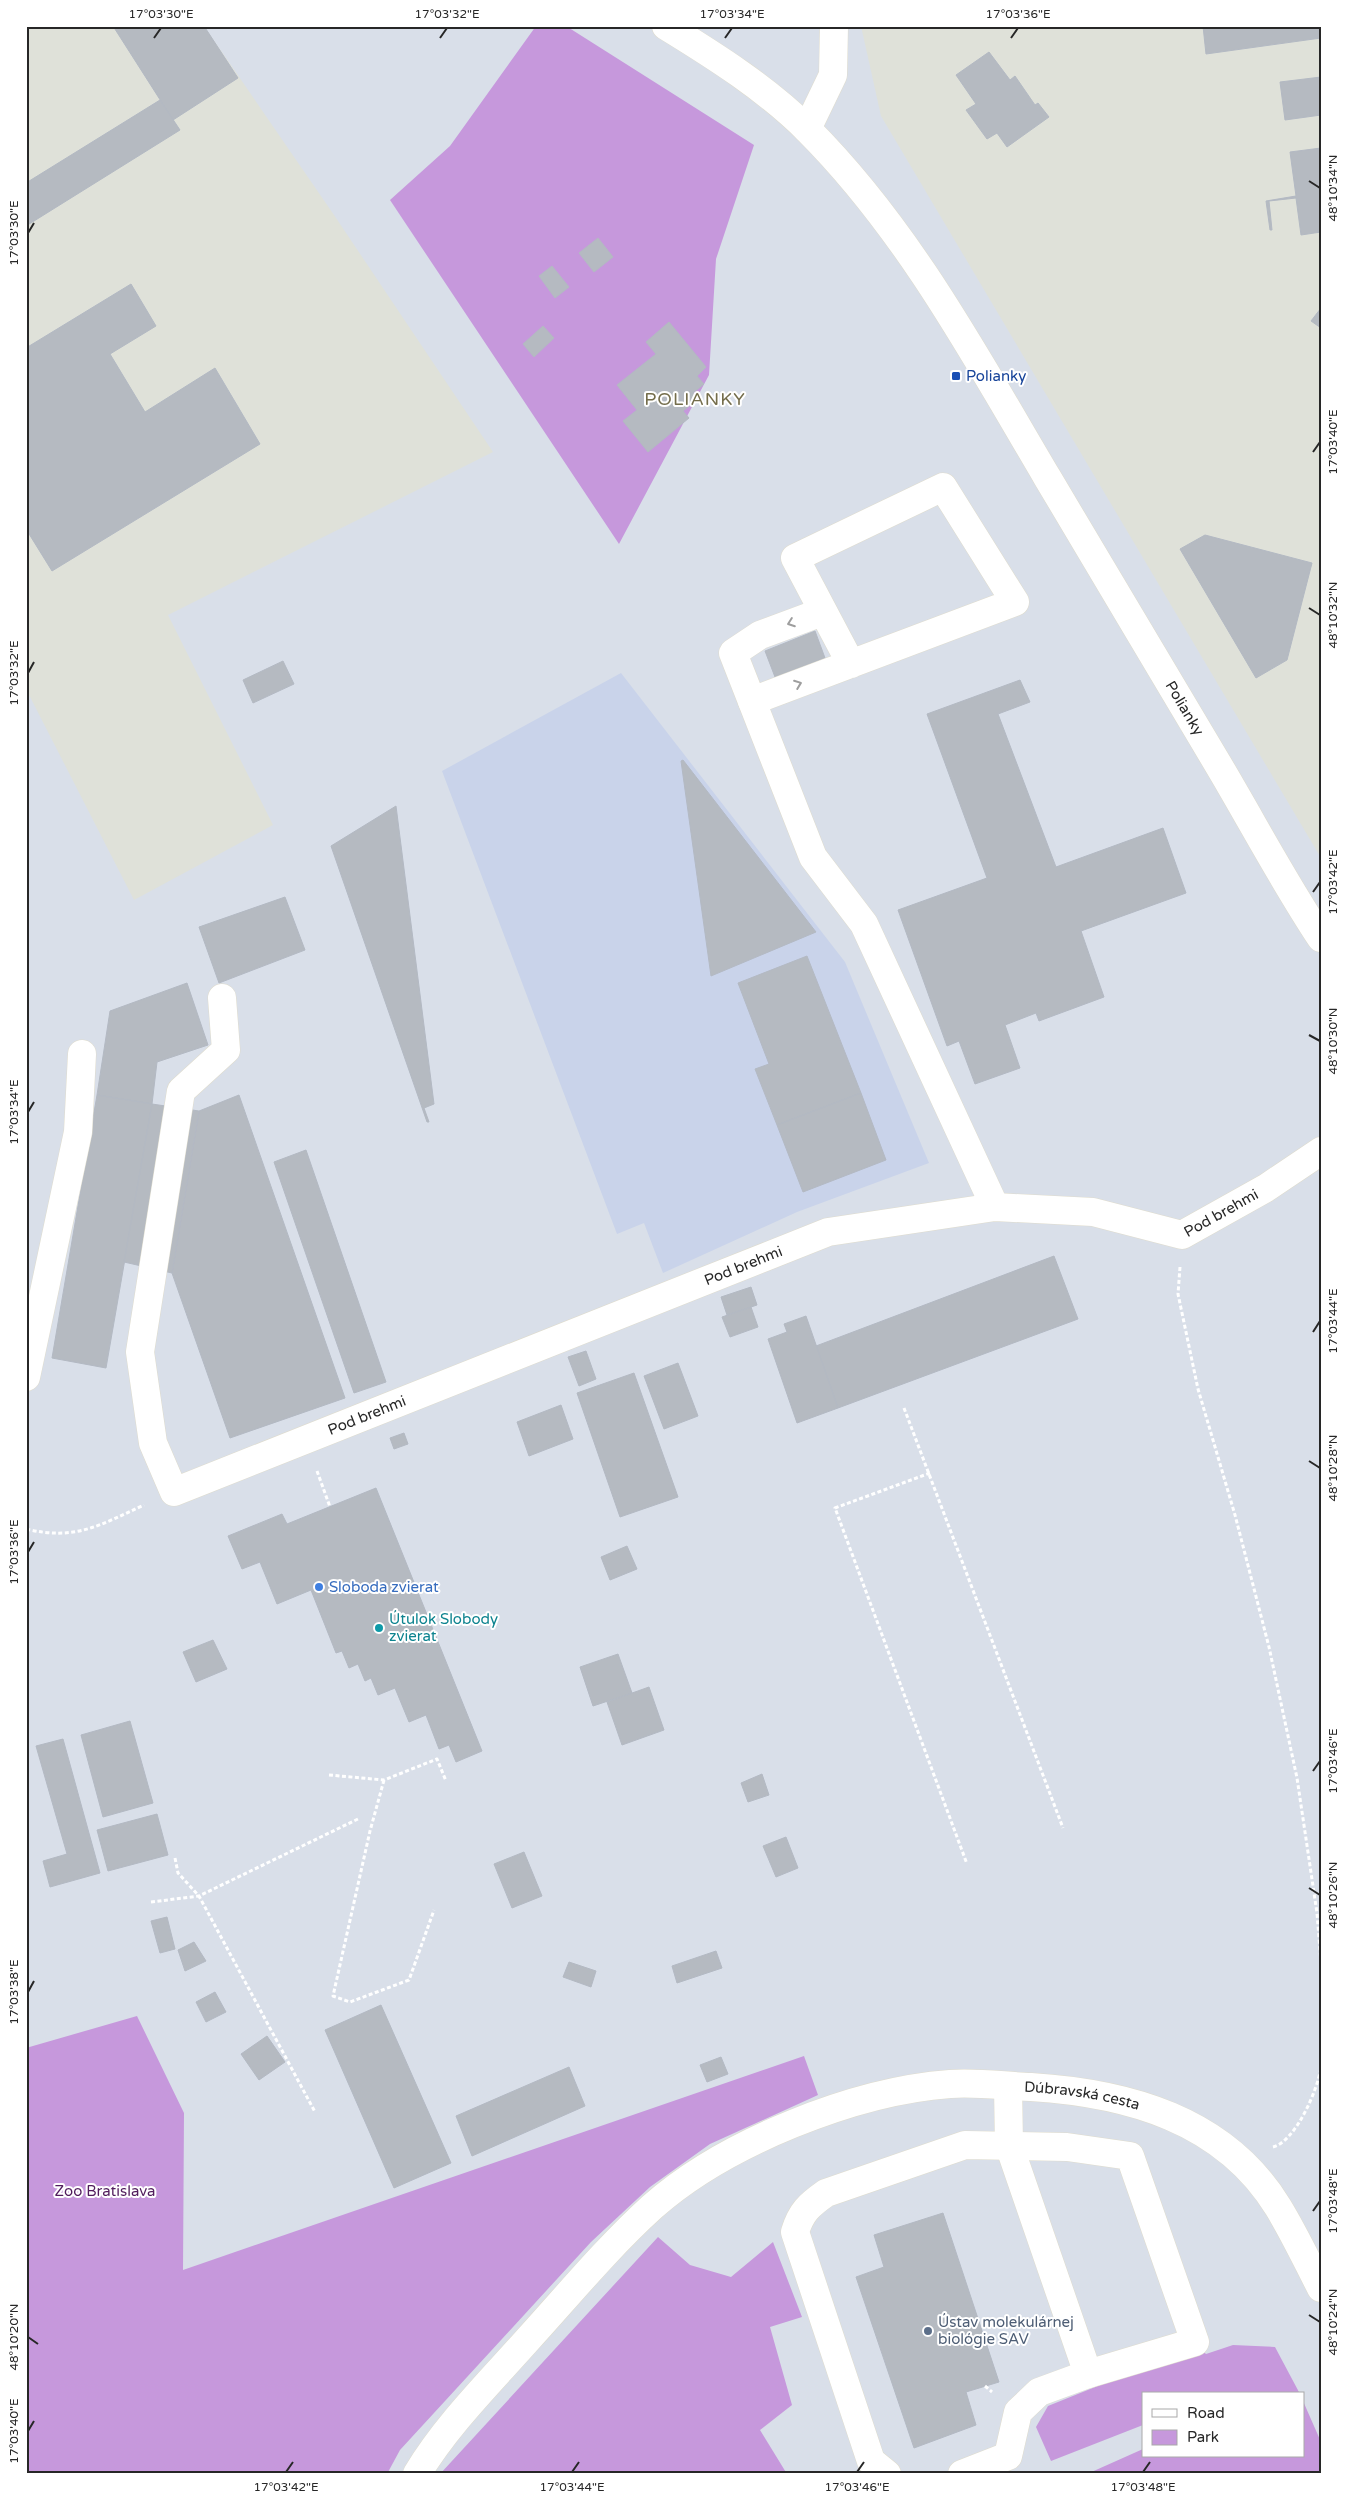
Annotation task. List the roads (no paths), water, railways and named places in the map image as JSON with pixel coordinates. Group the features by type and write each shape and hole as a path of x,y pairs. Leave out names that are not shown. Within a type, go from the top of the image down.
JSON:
{"street":[{"name":"Polianky","path":"666,26 712,54 807,129 865,193 927,278 1224,775 1296,900 1321,938"},
{"path":"807,129 833,74 834,26"},
{"path":"752,701 851,664 1015,602 944,487 795,558 851,664"},
{"path":"822,612 760,635 733,653 813,857 864,924 995,1207"},
{"name":"Pod brehmi","path":"222,998 226,1050 181,1091 140,1352 154,1443 174,1492 828,1232 995,1207 1093,1212 1182,1235 1266,1188 1321,1151"},
{"path":"26,1377 78,1132 82,1054"},
{"name":"Dúbravská cesta","path":"417,2474 426,2460 486,2386 599,2259 653,2207 686,2180 765,2136 835,2109 898,2092 952,2084 1077,2090 1143,2105 1180,2120 1209,2136 1233,2155 1256,2178 1277,2206 1321,2288"},
{"path":"1008,2086 1009,2145 1088,2374"},
{"path":"887,2474 871,2461 795,2232 800,2216 810,2204 826,2193 965,2145 1067,2147 1130,2156 1196,2342 1088,2374 1039,2392 1018,2412 1011,2465 962,2474"}],"place":[{"name":"Polianky","path":"956,376"},
{"name":"Sloboda zvierat","path":"319,1587"},
{"name":"Útulok Slobody zvierat","path":"379,1628"},
{"name":"Ústav molekulárnej biológie SAV","path":"928,2331"}],"district":[{"name":"POLIANKY","path":"695,399"}],"park label":[{"name":"Zoo Bratislava","path":"105,2191"}]}
